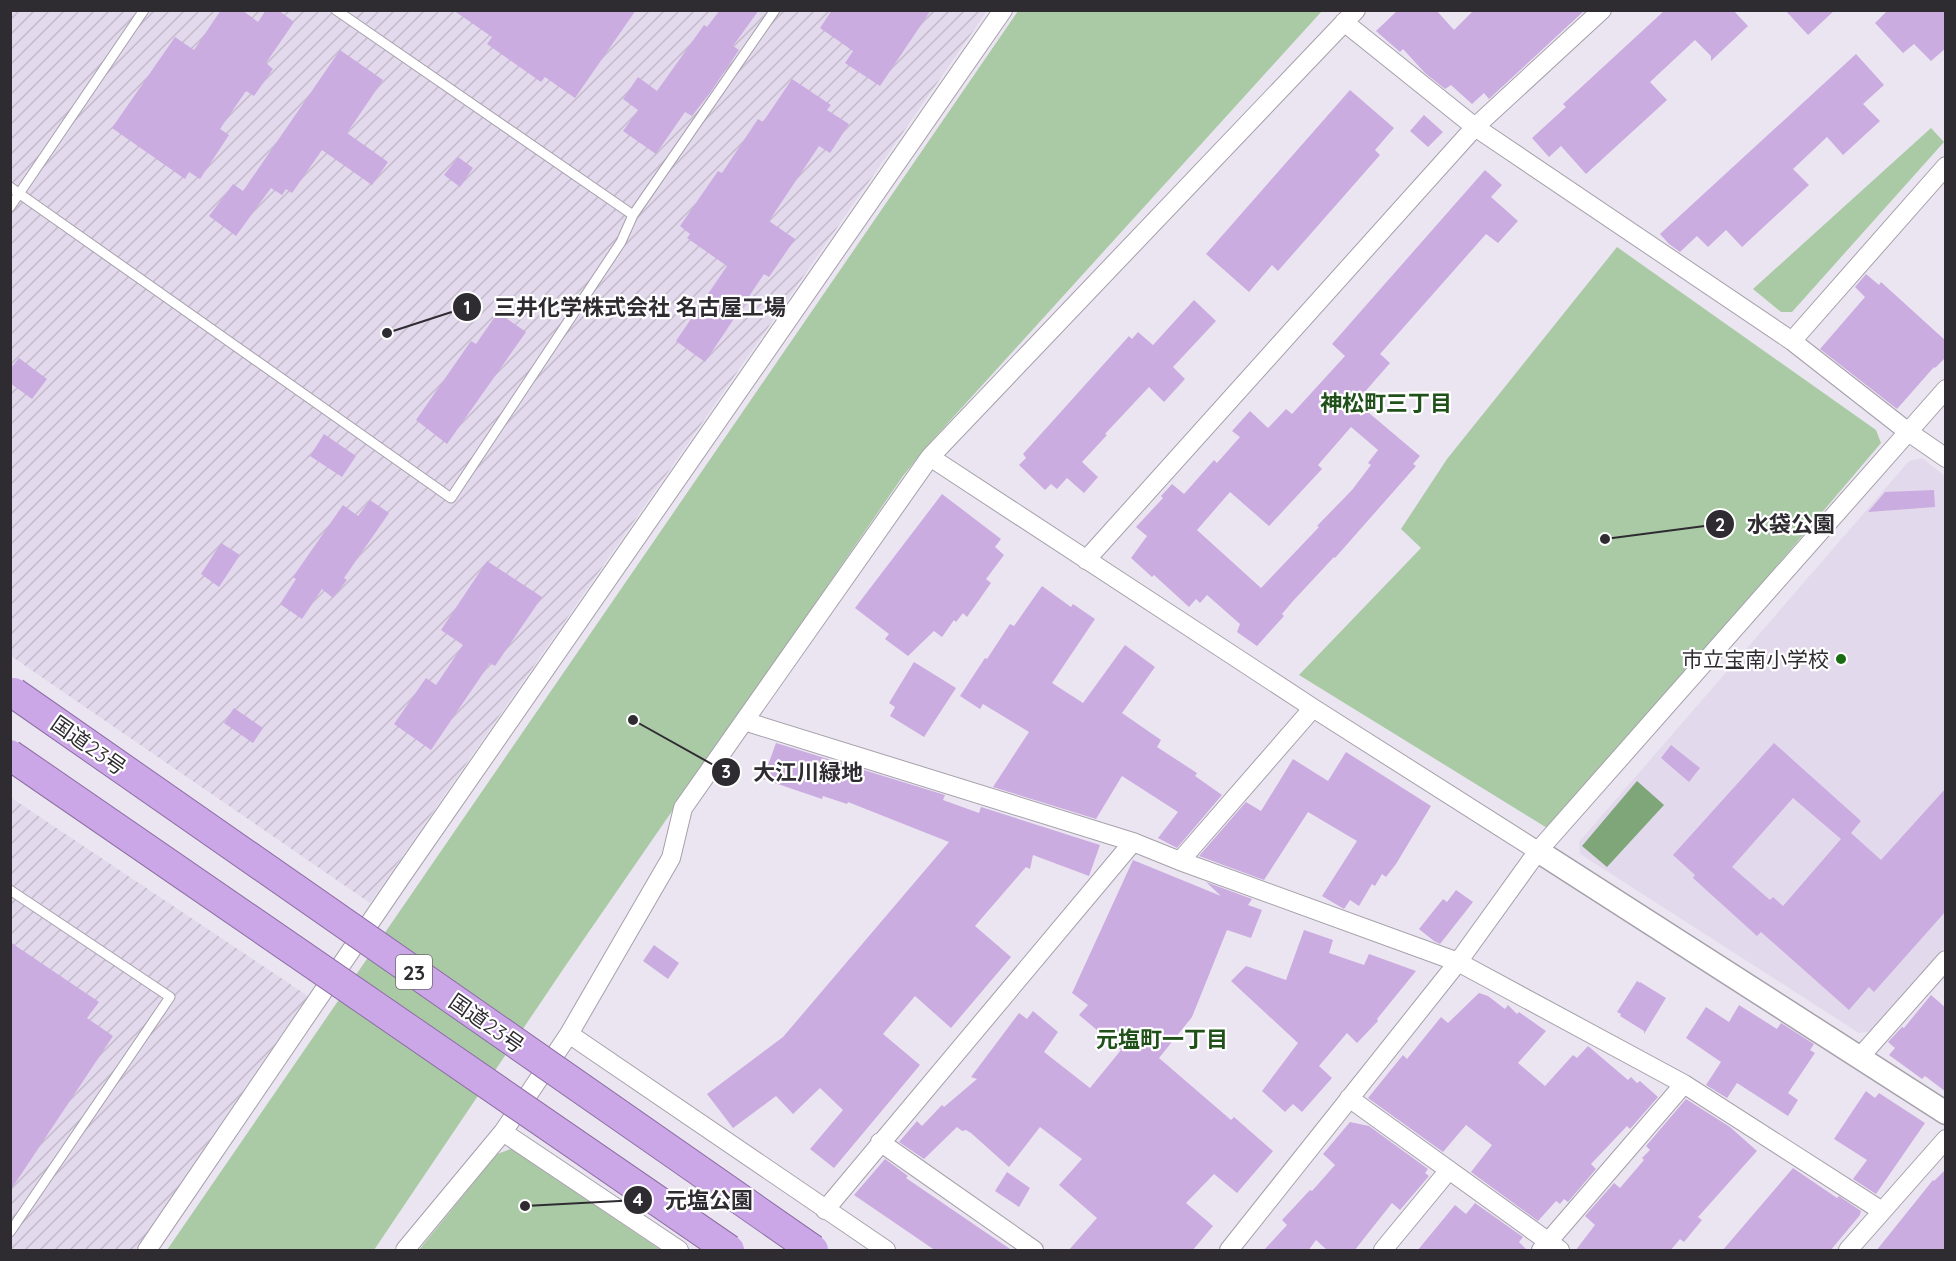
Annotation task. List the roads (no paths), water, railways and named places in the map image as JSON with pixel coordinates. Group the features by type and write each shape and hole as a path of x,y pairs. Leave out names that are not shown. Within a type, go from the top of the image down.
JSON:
{"highway":[{"name":"国道23号","path":"14,693 813,1251"},
{"name":"23","path":"10,755 729,1251"}],"street":[{"path":"147,1251 412,860 1003,10"},
{"path":"1086,561 1475,127 1602,10"},
{"path":"405,1251 502,1132 569,1034 671,858 683,808 930,457 1350,16 1475,127 1792,341 1907,431 1946,458"},
{"path":"1792,341 1946,166"},
{"path":"1229,1251 1458,962 1538,852 1946,389"},
{"path":"930,457 1313,708 1946,1113"},
{"path":"1180,861 1313,708"},
{"path":"744,721 1133,842 1458,962 1684,1084 1882,1211"},
{"path":"825,1210 1133,842"},
{"path":"1859,1058 1946,960"},
{"path":"569,1034 886,1251"},
{"path":"1349,1098 1449,1170 1550,1248 1684,1084"},
{"path":"502,1132 679,1251"},
{"path":"1848,1251 1946,1139"},
{"path":"880,1142 1034,1251"},
{"path":"1383,1251 1449,1170"}],"lane":[{"path":"10,207 144,10"},
{"path":"336,10 633,215"},
{"path":"10,187 451,498 621,242 633,215 775,10"},
{"path":"10,890 170,997 10,1232"}],"place":[{"name":"三井化学株式会社 名古屋工場","path":"387,333"},
{"name":"水袋公園","path":"1605,539"},
{"name":"市立宝南小学校","path":"1841,659"},
{"name":"大江川緑地","path":"633,720"},
{"name":"元塩公園","path":"525,1206"}],"district":[{"name":"神松町三丁目","path":"1386,403"},
{"name":"元塩町一丁目","path":"1162,1039"}]}
